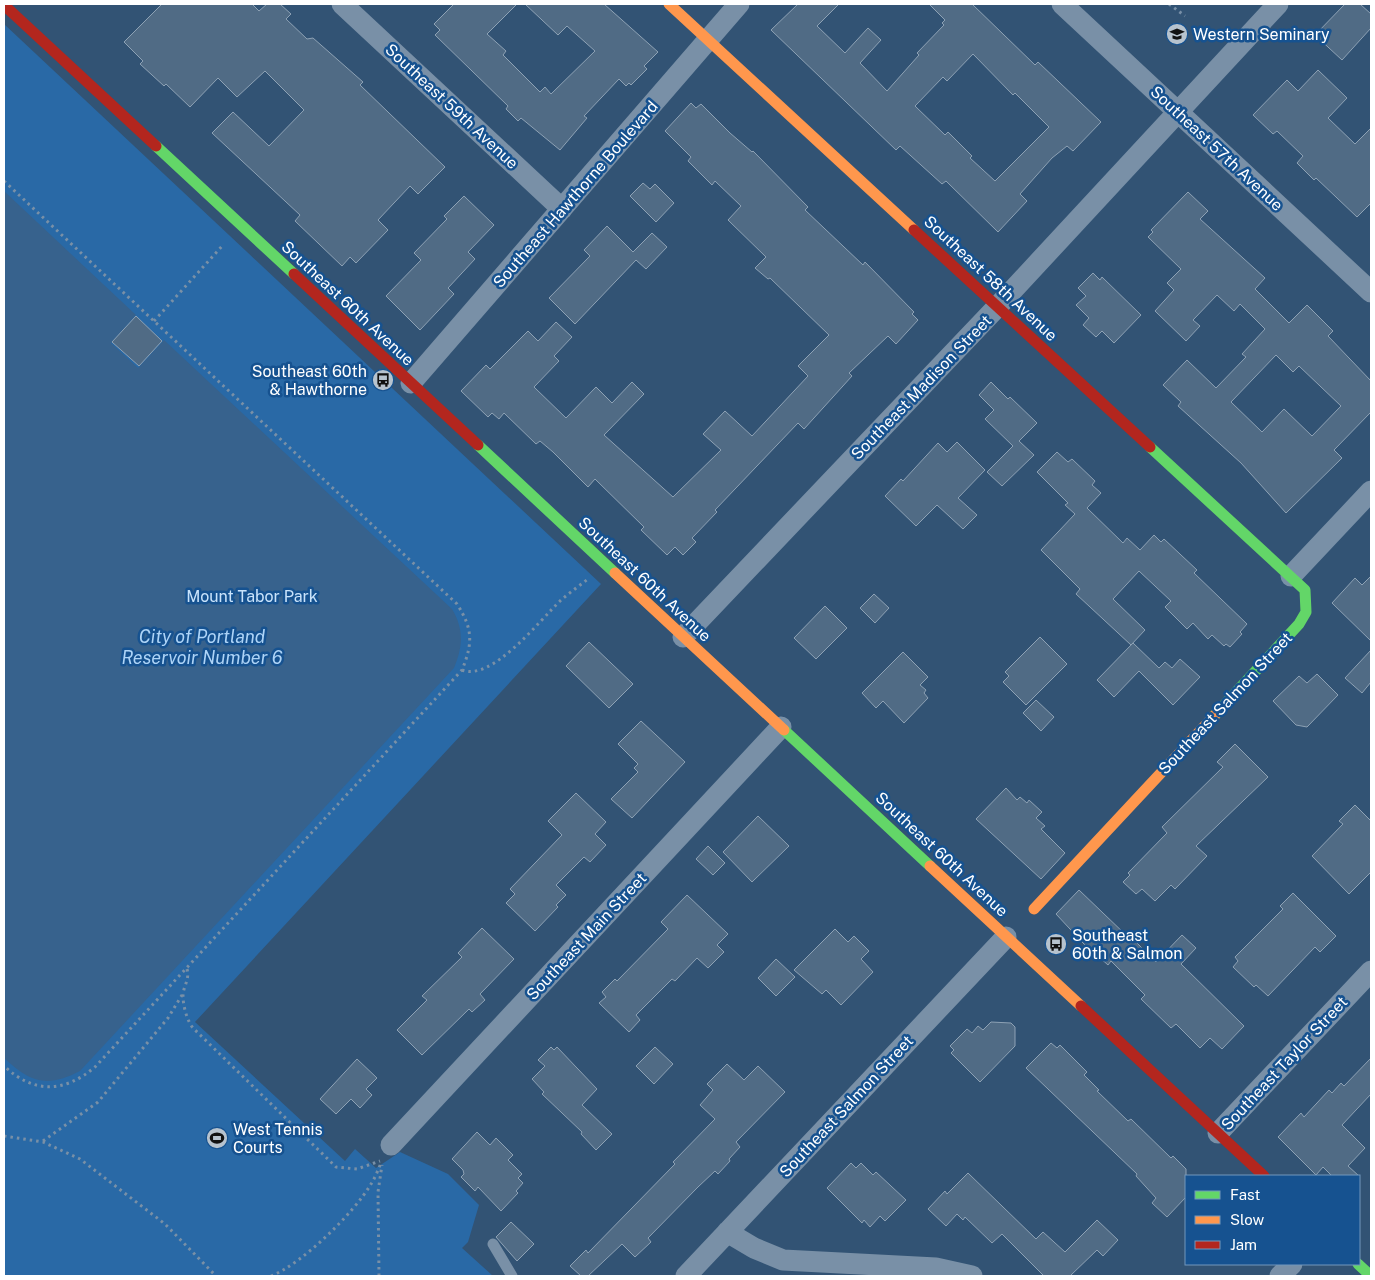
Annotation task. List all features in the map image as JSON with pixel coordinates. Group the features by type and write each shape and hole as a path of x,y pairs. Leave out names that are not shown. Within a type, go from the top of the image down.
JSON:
{"main road":[{"name":"Southeast 58th Avenue","path":"669,4 1291,576"},
{"name":"Southeast 60th Avenue","path":"4,5 1263,1175"},
{"name":"Southeast Salmon Street","path":"1034,909 1304,617 1307,606 1305,590 1291,576"},
{"path":"1359,1265 1371,1276"}],"street":[{"name":"Southeast 59th Avenue","path":"342,4 562,209"},
{"name":"Southeast Hawthorne Boulevard","path":"411,383 739,4"},
{"name":"Southeast 57th Avenue","path":"1062,4 1371,292"},
{"name":"Southeast Madison Street","path":"683,637 998,306 1278,4"},
{"path":"1291,576 1371,491"},
{"name":"Southeast Main Street","path":"387,1152 781,727"},
{"name":"Southeast Salmon Street","path":"686,1276 1006,937"},
{"name":"Southeast Taylor Street","path":"1218,1133 1371,971"},
{"path":"727,1232 754,1248 783,1260 936,1268 972,1276"},
{"path":"1280,1276 1291,1265"}],"lane":[{"path":"493,1244 512,1276"}],"path":[{"path":"1169,4 1185,16"},
{"path":"4,181 457,604 470,628 468,654 462,670 95,1067 70,1084 47,1087 35,1086 23,1081 4,1066"},
{"path":"154,321 218,251"},
{"path":"462,670 470,673 477,671 499,659 604,563"},
{"path":"43,1142 98,1102 168,1018 188,980 187,969"},
{"path":"182,994 190,1025 336,1167 357,1169 387,1152"},
{"path":"4,1136 43,1142 80,1159 165,1224 216,1276"},
{"path":"271,1276 302,1258 358,1202 373,1182 387,1152"},
{"path":"379,1276 378,1192 387,1152"}],"green space":[{"name":"Mount Tabor Park","path":"4,24 601,584 195,1022 345,1161 355,1149 376,1168 400,1152 448,1174 479,1205 468,1242 462,1248 493,1276 4,1276"}],"water":[{"name":"City of Portland Reservoir Number 6","path":"4,191 136,315 111,343 138,368 164,340 452,609 459,624 461,638 454,668 80,1071 58,1080 49,1081 31,1078 4,1058"}],"building":[{"path":"162,4 252,4 259,11 267,4 280,4 291,14 286,19 307,39 313,38 363,82 360,85 445,167 418,194 410,186 378,220 388,230 356,263 350,257 342,266 295,221 300,215 212,133 233,112 269,146 304,110 265,71 237,97 218,78 190,107 166,84 164,86 140,64 143,61 124,42"},
{"path":"454,4 517,4 487,34 506,51 503,55 540,92 545,87 551,94 595,51 567,26 558,35 525,4 604,4 658,52 644,66 647,69 631,85 629,83 626,86 619,79 584,116 587,118 560,150 521,118 518,121 506,109 508,106 435,35 440,30 434,24"},
{"path":"798,4 839,4 817,26 845,53 868,28 881,40 860,63 887,91 919,55 917,53 944,25 942,23 945,20 929,4 972,4 1035,65 1038,62 1101,122 1073,151 1067,146 1052,158 1020,194 1027,201 998,232 946,181 942,184 900,146 896,150 771,30","holes":["973,54 1013,95 1015,93 1049,127 995,181 970,158 972,156 948,132 945,135 915,106 943,77 947,81"]},
{"path":"1345,4 1360,4 1371,14 1371,28 1342,60 1315,35"},
{"path":"1318,70 1347,98 1328,118 1355,144 1371,128 1371,203 1357,217 1316,178 1314,180 1297,163 1303,156 1277,131 1273,134 1253,115 1287,80 1298,91"},
{"path":"691,103 696,108 701,104 730,133 753,151 808,207 805,210 863,265 865,262 914,312 912,314 918,320 896,344 888,336 849,373 852,376 804,429 798,423 715,510 717,512 692,538 696,542 683,555 675,547 667,555 641,530 644,527 595,479 588,487 553,452 540,441 536,444 504,413 499,419 492,413 488,417 461,391 486,365 490,369 528,331 538,341 556,322 572,337 554,356 559,361 534,387 566,418 596,387 612,403 632,382 644,394 604,435 673,497 721,450 703,434 725,411 752,436 808,376 798,366 829,335 770,278 768,279 755,268 766,257 728,220 741,206 715,181 712,185 688,161 691,157 665,131"},
{"path":"643,183 650,189 655,184 674,203 656,222 630,196"},
{"path":"1188,192 1208,211 1200,219 1265,278 1255,289 1289,323 1307,305 1333,331 1328,336 1371,381 1371,412 1334,450 1342,458 1286,513 1241,463 1178,406 1181,402 1163,385 1187,360 1216,388 1246,357 1242,354 1265,329 1240,304 1234,311 1217,295 1193,320 1200,326 1186,341 1155,311 1174,290 1167,283 1181,269 1148,237 1153,232 1151,230","holes":["1276,355 1293,372 1299,366 1341,406 1312,436 1284,409 1262,432 1231,402"]},
{"path":"464,196 494,225 468,252 475,259 448,288 454,294 420,330 386,296 421,260 414,253 447,219 444,216"},
{"path":"607,226 633,252 652,233 667,247 646,269 636,260 575,324 549,298 590,256 584,250"},
{"path":"1093,273 1100,280 1102,277 1141,315 1114,343 1102,331 1096,337 1083,325 1089,318 1076,305 1086,296 1078,288"},
{"path":"136,316 162,341 139,366 112,342"},
{"path":"991,382 1037,423 1019,441 1034,455 1002,486 987,472 1013,446 985,419 994,410 979,395"},
{"path":"957,442 985,470 958,498 977,515 963,529 937,505 916,526 885,496 901,479 903,481 938,443 947,452"},
{"path":"1057,452 1068,462 1072,459 1095,481 1092,485 1101,493 1087,508 1123,543 1127,538 1140,550 1154,535 1161,542 1164,539 1197,570 1194,573 1247,624 1240,632 1242,634 1230,647 1226,644 1224,646 1212,635 1208,639 1193,623 1187,629 1165,607 1171,601 1139,571 1113,599 1145,630 1131,645 1076,594 1080,589 1041,550 1075,514 1065,505 1068,503 1037,472"},
{"path":"1371,576 1371,641 1332,603 1355,578 1362,585"},
{"path":"874,594 889,608 875,623 860,608"},
{"path":"825,606 847,628 816,659 794,638"},
{"path":"1040,637 1067,664 1026,705 1003,682 1009,676 1005,672"},
{"path":"589,642 633,684 609,708 566,666"},
{"path":"1133,643 1159,668 1165,662 1172,668 1180,659 1200,677 1173,705 1139,671 1114,697 1097,680"},
{"path":"1371,650 1371,682 1362,693 1345,678"},
{"path":"903,652 928,677 920,685 926,690 924,693 928,698 904,723 883,701 876,708 862,693"},
{"path":"1317,674 1338,695 1307,727 1296,725 1273,701 1299,676 1307,683"},
{"path":"1036,700 1054,717 1041,731 1023,713"},
{"path":"641,721 685,762 632,818 611,799 638,772 634,768 638,764 618,744"},
{"path":"1235,744 1268,777 1196,846 1207,856 1175,889 1171,885 1155,901 1142,889 1136,894 1123,882 1130,875 1128,873 1167,833 1162,827 1223,767 1217,762"},
{"path":"1006,788 1017,800 1020,797 1027,803 1029,800 1042,812 1036,818 1045,826 1041,829 1065,853 1041,879 976,819"},
{"path":"576,793 606,822 595,834 606,845 590,862 584,857 556,885 566,895 556,905 558,907 535,931 506,903 515,894 510,889 562,835 548,821"},
{"path":"1355,805 1371,821 1371,872 1349,894 1312,856 1343,824 1339,821"},
{"path":"758,816 789,846 752,882 723,852"},
{"path":"708,846 725,863 713,875 696,859"},
{"path":"1079,890 1156,962 1182,935 1196,948 1181,964 1244,1026 1222,1049 1210,1038 1200,1048 1176,1024 1171,1028 1141,999 1145,995 1111,961 1108,965 1098,956 1097,958 1056,914"},
{"path":"1293,893 1336,936 1320,952 1315,947 1268,996 1256,985 1254,987 1233,967 1238,961 1235,957 1283,909 1280,906"},
{"path":"687,895 728,934 717,945 724,952 708,968 697,958 675,981 672,979 636,1015 640,1020 629,1032 599,1003 606,997 602,992 615,979 617,981 668,929 661,922"},
{"path":"482,928 514,959 480,994 485,1000 472,1012 469,1009 422,1055 397,1030 427,1000 422,996 462,957 458,953"},
{"path":"835,929 848,942 854,936 869,951 861,959 873,972 841,1005 826,990 822,994 794,970"},
{"path":"776,959 795,977 776,996 758,978"},
{"path":"991,1022 1011,1023 1015,1027 1015,1046 980,1082 951,1053 954,1050 950,1046 967,1029 972,1033 978,1026 983,1030"},
{"path":"1051,1043 1057,1048 1060,1045 1087,1072 1084,1075 1099,1090 1097,1091 1128,1121 1131,1119 1171,1158 1173,1156 1186,1169 1185,1198 1167,1217 1152,1203 1156,1198 1136,1176 1137,1174 1026,1068"},
{"path":"551,1047 554,1050 557,1047 597,1089 582,1105 612,1134 596,1150 581,1134 582,1132 542,1094 544,1092 532,1079 545,1066 538,1060"},
{"path":"655,1047 673,1064 654,1084 636,1066"},
{"path":"1371,1058 1371,1094 1342,1125 1365,1148 1348,1166 1358,1175 1331,1175 1323,1167 1316,1175 1278,1137 1301,1113 1304,1117 1329,1090 1332,1093 1341,1083 1344,1086"},
{"path":"357,1059 377,1078 366,1089 372,1095 360,1108 351,1099 336,1114 320,1099"},
{"path":"727,1064 744,1080 758,1066 785,1092 736,1142 740,1147 729,1159 730,1161 718,1174 715,1171 698,1187 648,1238 651,1242 635,1257 622,1244 588,1276 581,1276 570,1266 586,1250 588,1253 675,1164 673,1162 715,1119 700,1105 713,1090 707,1084"},
{"path":"477,1132 490,1145 496,1138 513,1155 508,1160 522,1174 518,1178 523,1183 516,1191 518,1193 501,1211 478,1187 475,1191 461,1177 464,1174 463,1170 452,1159"},
{"path":"851,1163 856,1168 861,1163 873,1175 876,1172 906,1200 885,1221 880,1216 870,1227 864,1220 862,1223 827,1188"},
{"path":"968,1173 1036,1239 1043,1232 1065,1252 1097,1220 1118,1240 1103,1256 1097,1250 1070,1276 1044,1276 1002,1234 992,1243 965,1217 963,1220 957,1214 946,1226 928,1209 945,1191 947,1194"},
{"path":"511,1222 534,1244 517,1261 496,1237"}],"traffic: fast":[{"path":"156,146 294,274"},
{"path":"478,445 615,573"},
{"path":"1150,447 1305,590 1306,612 1299,624 1215,715"},
{"path":"784,730 930,866"},
{"path":"1359,1265 1371,1276"}],"traffic: slow":[{"path":"669,4 914,230"},
{"path":"615,573 784,730"},
{"path":"1034,909 1215,715"},
{"path":"930,866 1081,1006"}],"traffic: jam":[{"path":"4,5 156,146"},
{"path":"914,230 1150,447"},
{"path":"294,274 478,445"},
{"path":"1081,1006 1263,1175"}],"place":[{"name":"Western Seminary","path":"1177,34"},
{"name":"Southeast 60th & Hawthorne","path":"383,380"},
{"name":"Southeast 60th & Salmon","path":"1056,944"},
{"name":"West Tennis Courts","path":"217,1138"}]}
